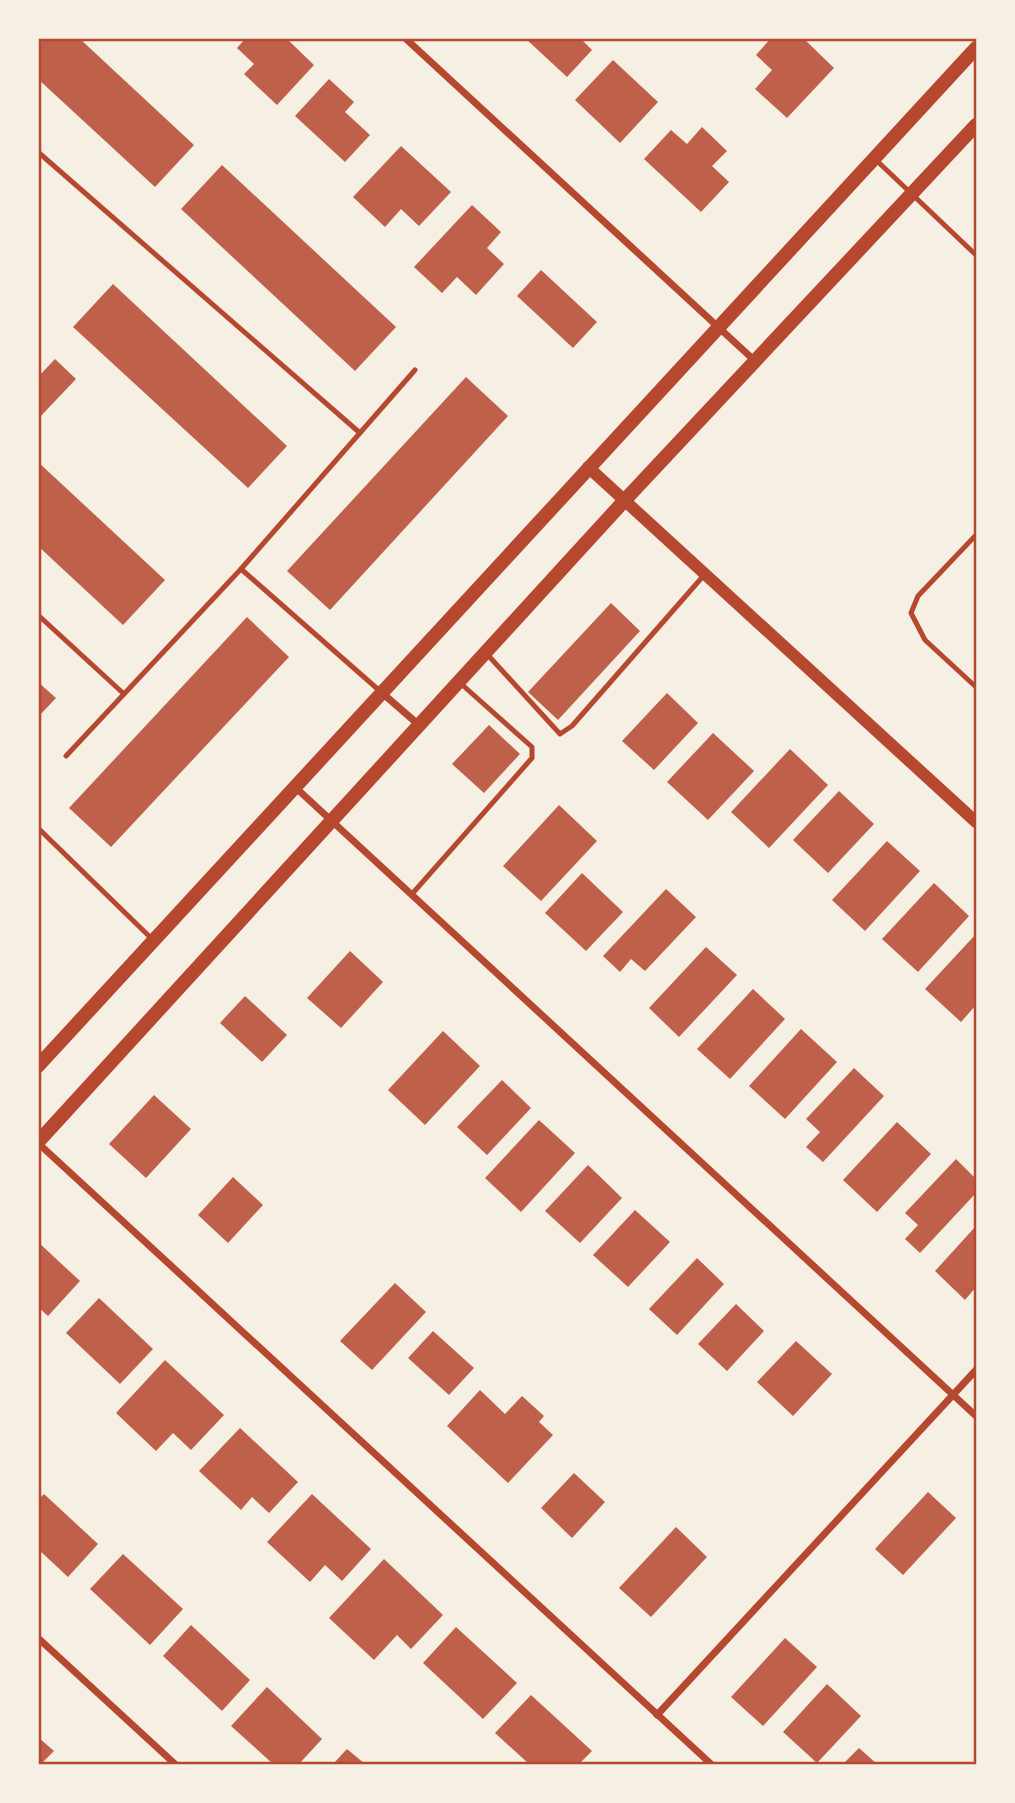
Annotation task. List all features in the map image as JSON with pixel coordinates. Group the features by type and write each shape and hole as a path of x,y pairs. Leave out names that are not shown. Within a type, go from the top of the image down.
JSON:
{"main road":[{"path":"38,1066 976,48"},
{"path":"38,1142 624,501 976,125"}],"street":[{"path":"405,38 717,328 755,360"},
{"path":"588,467 976,822"},
{"path":"381,692 419,726"},
{"path":"295,786 976,1416"},
{"path":"38,1142 711,1765"},
{"path":"657,1715 976,1370"},
{"path":"38,1638 175,1765"}],"lane":[{"path":"38,152 360,433"},
{"path":"874,158 976,255"},
{"path":"66,756 240,569 415,370"},
{"path":"976,535 918,596 911,613 925,640 976,687"},
{"path":"240,569 381,692"},
{"path":"485,653 560,734 572,726 705,574"},
{"path":"38,615 124,694"},
{"path":"411,894 532,758 532,747 459,682"},
{"path":"38,828 154,941"}],"building":[{"path":"38,38 79,38 194,145 155,187 38,79"},
{"path":"246,38 286,38 314,65 277,105 244,74 254,64 237,48"},
{"path":"525,38 580,38 592,50 567,77"},
{"path":"771,38 803,38 834,68 787,118 755,89 772,70 756,55"},
{"path":"613,60 658,102 620,143 575,100"},
{"path":"329,79 354,102 345,112 370,135 345,162 295,116"},
{"path":"702,127 727,151 712,166 729,182 701,212 644,159 671,130 687,144"},
{"path":"401,146 451,192 419,226 401,209 385,227 353,197"},
{"path":"222,165 396,327 355,371 181,209"},
{"path":"472,205 501,232 487,248 504,264 476,295 457,277 442,293 414,267"},
{"path":"541,270 597,322 573,348 517,296"},
{"path":"113,284 287,446 248,488 73,327"},
{"path":"55,359 76,379 38,419 38,377"},
{"path":"466,377 508,416 330,610 287,571"},
{"path":"38,462 165,580 123,625 38,546"},
{"path":"611,603 640,631 558,720 528,692"},
{"path":"247,617 289,657 111,847 69,808"},
{"path":"38,682 56,698 38,717"},
{"path":"667,693 698,723 654,770 622,741"},
{"path":"489,725 520,754 484,793 452,764"},
{"path":"713,733 754,771 708,820 667,782"},
{"path":"790,749 828,785 769,848 731,812"},
{"path":"839,791 874,824 828,873 793,840"},
{"path":"559,805 597,841 541,901 503,866"},
{"path":"887,841 920,871 865,931 832,900"},
{"path":"582,873 623,912 586,951 545,913"},
{"path":"934,883 969,916 918,972 882,939"},
{"path":"666,889 696,917 645,971 631,959 620,972 603,956"},
{"path":"976,934 976,1005 961,1022 925,989"},
{"path":"706,947 737,975 679,1037 649,1008"},
{"path":"350,951 383,982 341,1028 307,998"},
{"path":"753,989 785,1019 730,1079 697,1049"},
{"path":"245,996 287,1035 262,1062 220,1023"},
{"path":"801,1029 837,1062 785,1119 749,1086"},
{"path":"443,1031 480,1066 425,1125 388,1090"},
{"path":"854,1068 884,1096 823,1162 806,1147 820,1132 806,1119"},
{"path":"502,1080 531,1108 487,1155 457,1127"},
{"path":"154,1095 191,1129 146,1178 109,1144"},
{"path":"539,1120 575,1153 521,1212 485,1178"},
{"path":"897,1122 931,1154 877,1212 843,1180"},
{"path":"956,1159 976,1179 976,1193 920,1253 905,1239 918,1225 905,1213"},
{"path":"588,1165 622,1198 580,1243 545,1211"},
{"path":"233,1177 263,1205 228,1243 198,1215"},
{"path":"635,1210 670,1242 628,1287 593,1255"},
{"path":"976,1226 976,1287 965,1300 935,1271"},
{"path":"38,1242 80,1281 48,1316 38,1307"},
{"path":"697,1258 724,1284 677,1335 649,1309"},
{"path":"395,1283 426,1312 372,1370 340,1341"},
{"path":"99,1298 153,1349 120,1384 66,1333"},
{"path":"736,1304 764,1331 727,1371 698,1344"},
{"path":"433,1331 474,1368 449,1395 408,1358"},
{"path":"796,1341 832,1374 793,1416 757,1382"},
{"path":"165,1360 224,1415 191,1450 173,1433 156,1451 116,1413"},
{"path":"480,1390 505,1414 522,1396 544,1416 539,1422 553,1435 508,1483 447,1426"},
{"path":"240,1428 298,1482 269,1513 252,1497 241,1510 199,1471"},
{"path":"574,1473 605,1502 572,1538 541,1508"},
{"path":"928,1492 956,1518 903,1575 875,1549"},
{"path":"44,1494 98,1544 68,1577 38,1549 38,1500"},
{"path":"312,1494 371,1549 342,1581 325,1565 310,1582 267,1542"},
{"path":"676,1527 707,1557 651,1617 619,1588"},
{"path":"123,1554 183,1609 150,1645 90,1589"},
{"path":"384,1559 443,1615 411,1649 397,1635 374,1660 329,1618"},
{"path":"191,1625 250,1680 222,1711 163,1656"},
{"path":"456,1627 517,1683 483,1719 423,1663"},
{"path":"785,1638 817,1667 763,1726 731,1697"},
{"path":"827,1684 861,1716 817,1763 783,1732"},
{"path":"267,1687 322,1739 299,1764 273,1764 231,1726"},
{"path":"531,1695 592,1751 579,1764 529,1764 495,1733"},
{"path":"38,1737 54,1751 41,1764 38,1764"},
{"path":"859,1748 877,1764 843,1764"},
{"path":"347,1749 365,1764 333,1764"}]}
